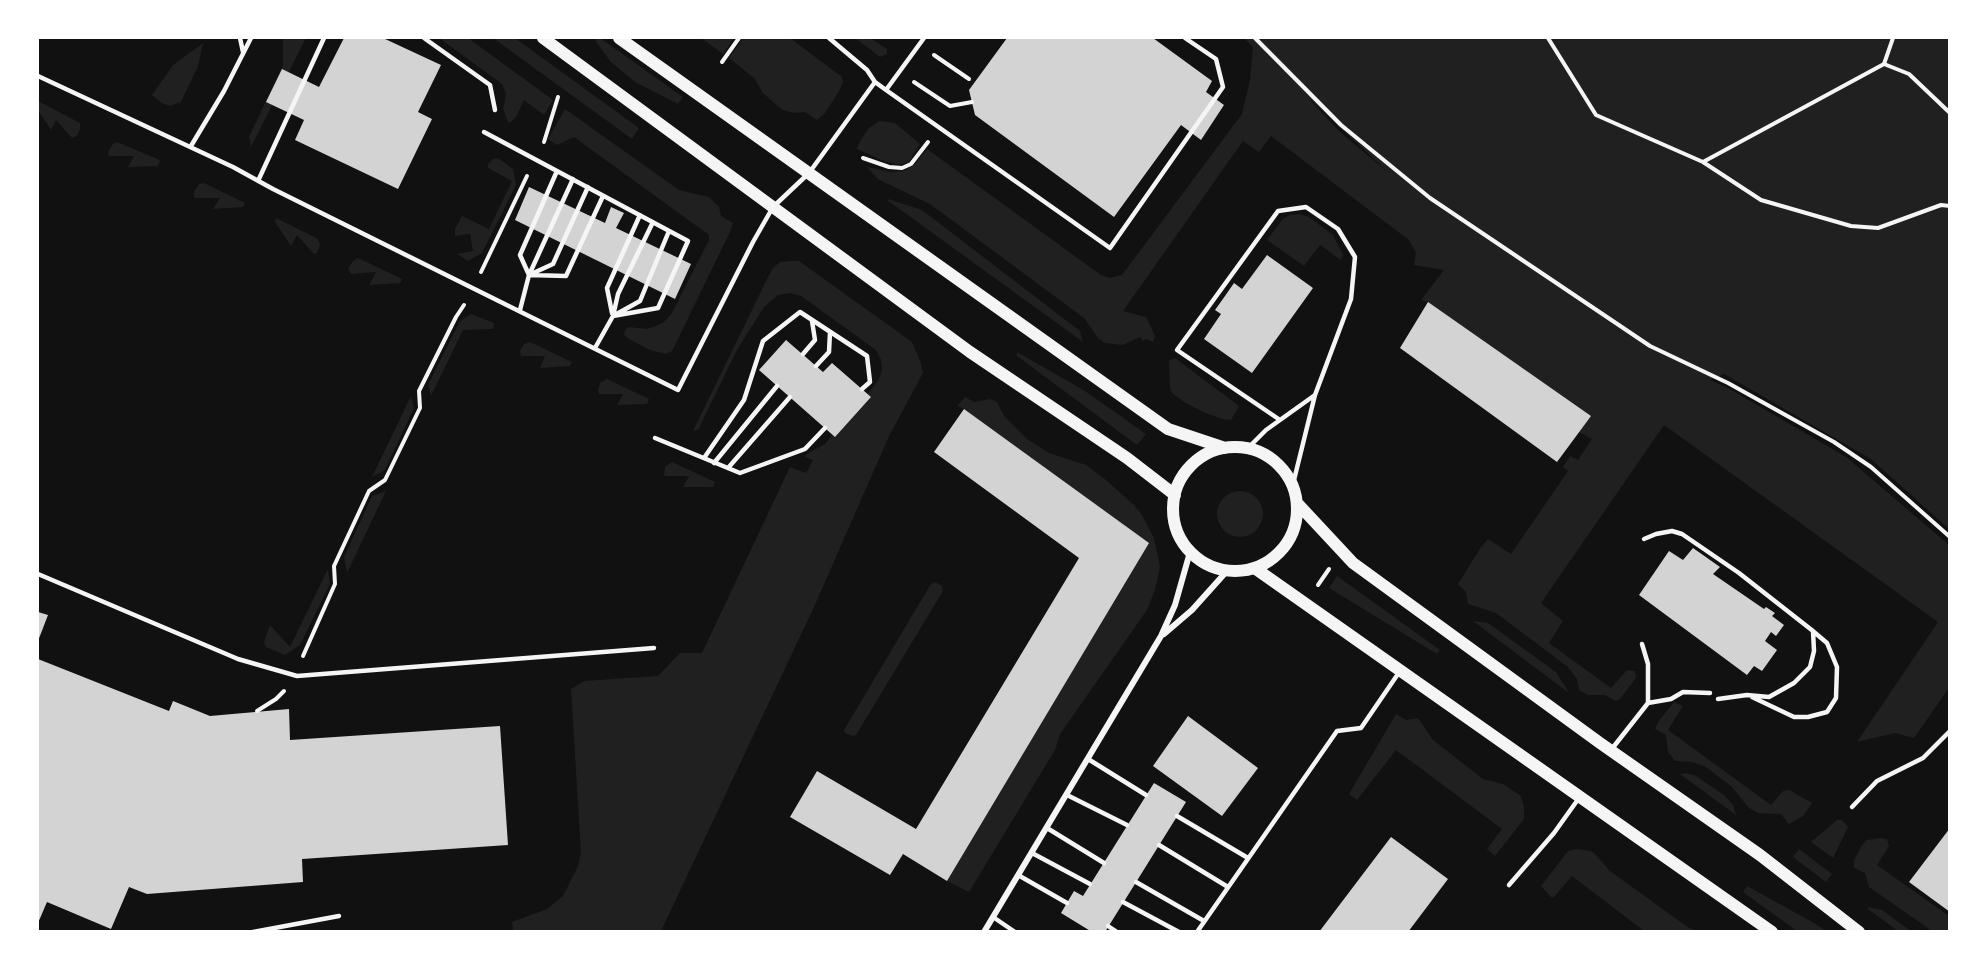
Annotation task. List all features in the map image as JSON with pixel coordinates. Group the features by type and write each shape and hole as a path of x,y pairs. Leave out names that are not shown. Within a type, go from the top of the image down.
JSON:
{"main road":[{"path":"543,38 970,352 1127,458 1175,495"},
{"path":"619,38 1167,429 1225,447 1248,448 1273,459 1287,473 1293,484 1298,504 1295,530 1284,549 1256,569 1227,571 1204,564 1190,552 1177,532 1173,509 1175,495 1183,475 1205,455 1225,447"},
{"path":"1298,504 1353,563 1610,751 1760,855 1859,932"},
{"path":"1256,569 1772,932"}],"street":[{"path":"984,932 1161,636 1175,605 1190,552"},
{"path":"1161,636 1192,610 1227,571"}],"lane":[{"path":"240,38 243,52"},
{"path":"191,146 224,91 251,38"},
{"path":"258,181 324,38"},
{"path":"424,38 490,85 495,110"},
{"path":"829,38 867,70 875,82 1110,248 1223,87 1216,59 1185,38"},
{"path":"886,90 924,38"},
{"path":"38,76 191,146 678,390 773,207 809,172 875,82"},
{"path":"484,132 688,241 658,308 613,316"},
{"path":"529,275 520,255 557,171"},
{"path":"520,310 529,275 573,179"},
{"path":"529,275 553,264 588,188"},
{"path":"529,275 566,276 603,196"},
{"path":"1280,420 1178,350 1278,211 1306,207 1338,229 1355,257 1351,299 1315,395 1293,484"},
{"path":"613,316 607,288 640,215"},
{"path":"595,348 613,316 618,294 652,222"},
{"path":"613,316 640,301 669,231"},
{"path":"704,458 744,400 763,341 800,312 867,356 870,382 862,389"},
{"path":"803,354 815,340 812,321"},
{"path":"816,366 829,352 830,332"},
{"path":"714,463 777,386"},
{"path":"1248,448 1266,430 1315,395"},
{"path":"728,468 790,397"},
{"path":"656,438 740,473 806,449 825,428"},
{"path":"1644,539 1672,531 1682,534 1739,573 1827,643 1837,667 1836,698 1827,712 1808,717 1794,717 1747,695"},
{"path":"38,574 238,659 297,676 654,648"},
{"path":"1718,699 1747,695 1769,697 1794,683 1810,667 1814,651 1813,631"},
{"path":"1610,751 1648,703 1648,664 1641,644"},
{"path":"1197,932 1337,731 1361,728 1400,671"},
{"path":"1648,703 1671,699 1683,692 1710,693"},
{"path":"1852,807 1878,781 1923,758 1950,731"},
{"path":"1088,759 1146,795"},
{"path":"1067,795 1127,825"},
{"path":"1509,885 1554,833 1580,796"},
{"path":"1177,816 1248,858"},
{"path":"1047,828 1104,863"},
{"path":"1159,845 1228,887"},
{"path":"1032,853 1090,884"},
{"path":"1018,875 1067,903"},
{"path":"1136,882 1204,921"},
{"path":"1124,902 1179,932"},
{"path":"253,932 339,916"},
{"path":"993,916 1016,932"},
{"path":"1108,926 1117,932"}],"path":[{"path":"722,62 739,38"},
{"path":"1255,38 1341,125 1430,198 1650,346 1728,383 1834,442 1871,468 1950,537"},
{"path":"1548,38 1596,115 1703,162 1761,200 1851,226 1878,228 1941,205 1950,206"},
{"path":"1703,162 1884,64 1893,38"},
{"path":"918,44 969,79"},
{"path":"1884,64 1908,74 1950,113"},
{"path":"898,72 950,106 972,102"},
{"path":"257,711 276,699 297,676 304,652 335,584 334,566 369,490 385,480 420,408 419,392 456,317 475,288 542,148 558,97"},
{"path":"863,158 889,167 902,168 911,164 950,106"},
{"path":"1318,585 1329,569"}],"shaded area":[{"path":"283,38 306,38 248,153 251,146 249,137 283,65"},
{"path":"439,38 468,38 553,100 544,115 524,100 516,117 508,122 503,109 506,94 502,84"},
{"path":"493,38 515,38 639,128 632,139"},
{"path":"596,38 600,38 683,97 678,104 635,82 611,62 596,42"},
{"path":"701,38 734,38 723,54"},
{"path":"743,38 790,38 842,77 843,82 839,91 825,113 817,120 805,112 794,113 783,110 763,93 754,78 729,58"},
{"path":"855,38 870,38 887,49 887,54 880,57"},
{"path":"1244,38 1949,38 1949,529 1871,459 1724,374 1710,380 1728,388 1846,457 1949,545 1949,688 1914,738 1895,733 1857,742 1938,622 1664,425 1541,603 1563,621 1549,643 1611,688 1627,670 1635,671 1636,678 1620,699 1616,701 1605,695 1588,695 1579,690 1577,679 1568,667 1496,613 1468,604 1466,592 1458,584 1481,547 1488,539 1511,554 1568,471 1563,467 1570,456 1578,460 1592,439 1579,432 1428,302 1421,300 1444,270 1414,265 1416,253 1409,240 1271,136 1259,152 1243,141 1123,311 1146,317 1155,336 1153,342 1146,339 1143,341 1140,337 1123,345 1105,343 1098,338 1084,318 930,204 878,179 867,167 892,172 903,171 914,165 927,149 1101,275 1110,278 1122,275 1242,114 1250,80 1253,47","holes":["1311,100 1391,175 1340,132"]},
{"path":"203,43 198,66 181,102 170,106 152,95 173,65"},
{"path":"38,101 80,123 77,136 72,138 56,120 51,130 38,110"},
{"path":"565,109 679,190 709,197 719,207 721,216 733,223 672,351 666,354 650,350 629,339 624,335 625,331 628,327 647,329 656,326 664,322 672,313 709,240 709,235 574,137 557,145 548,139"},
{"path":"879,121 895,123 920,144 909,162 899,165 886,162 857,149 869,128"},
{"path":"117,142 160,160 158,166 128,167 134,156 109,156 108,152"},
{"path":"498,158 513,169 516,185 482,253 468,261 457,254 473,251 470,234 455,236 455,229 462,216 489,229 512,181 488,168 488,164 493,159"},
{"path":"204,183 245,203 243,207 213,209 220,198 194,198 194,192 199,184"},
{"path":"887,200 922,210 1080,331 1083,342"},
{"path":"1300,214 1309,217 1333,235 1343,255 1341,260 1320,245 1304,266 1267,240 1283,219 1290,215"},
{"path":"276,218 318,239 320,245 317,253 314,254 297,235 291,246 275,222"},
{"path":"358,258 402,279 400,283 369,285 376,272 351,274 348,269"},
{"path":"799,261 912,342 923,373 889,436 814,607 661,931 513,931 512,922 547,909 563,896 578,866 581,853 571,689 584,681 658,676 680,653 702,653 790,467 806,473 813,460 805,457 807,454 825,444 832,435 835,437 871,397 868,394 879,379 882,370 881,360 876,350 801,296 790,293 778,295 764,307 737,350 698,430 693,431 773,268 780,262"},
{"path":"471,314 494,323 493,329 463,330 431,396 428,385 460,321"},
{"path":"530,342 572,362 570,366 540,368 545,356 521,356 520,351 524,344"},
{"path":"1017,352 1085,391 1146,434 1137,445 1017,356"},
{"path":"1175,358 1239,406 1231,420 1203,412 1172,393 1169,361"},
{"path":"607,379 649,399 647,404 617,405 623,394 599,394 600,383"},
{"path":"411,396 414,408 385,470 372,477"},
{"path":"965,397 974,402 990,399 997,402 1004,416 1027,439 1049,453 1086,465 1106,480 1142,515 1154,538 1160,567 1155,590 1147,610 1060,734 1055,750 969,892 947,881 1148,543 957,406"},
{"path":"672,462 715,482 713,487 683,487 689,476 664,476 665,467"},
{"path":"386,491 347,573 344,557 372,496"},
{"path":"1240,491 1256,498 1263,514 1256,530 1240,537 1224,530 1217,514 1224,498"},
{"path":"328,569 330,584 300,645 285,655 266,647 264,642 270,625 290,647"},
{"path":"1337,576 1440,650 1437,654 1329,588"},
{"path":"935,582 942,586 943,591 856,735 845,733 844,730 913,614 931,584"},
{"path":"1473,621 1488,623 1556,672 1569,693"},
{"path":"1674,702 1683,706 1668,730 1771,805 1783,791 1789,790 1812,803 1803,816 1789,824 1781,814 1758,813 1748,807 1732,787 1706,767 1692,762 1675,761 1668,752 1666,735 1655,729"},
{"path":"1396,714 1406,720 1418,718 1433,740 1483,779 1503,784 1521,796 1524,819 1495,856 1487,849 1502,829 1396,750 1357,800 1349,794"},
{"path":"1680,774 1696,776 1724,795 1733,805 1736,815"},
{"path":"1837,820 1842,820 1848,827 1833,858 1811,842"},
{"path":"1887,839 1889,846 1877,865 1949,916 1949,931 1932,931 1869,887 1865,873 1854,868 1854,861 1862,845 1867,840"},
{"path":"1577,849 1591,851 1610,871 1689,928 1697,931 1644,931 1572,876 1554,897 1551,897 1541,886 1568,851"},
{"path":"1799,849 1832,874 1826,882 1793,857"},
{"path":"1747,886 1826,931 1797,931 1743,892"},
{"path":"1868,907 1882,910 1911,931 1898,931"}],"building":[{"path":"344,38 383,38 441,65 418,112 432,119 398,189 295,140 304,120 266,102 282,69 319,87"},
{"path":"1007,38 1153,38 1212,81 1206,92 1224,105 1201,140 1181,125 1114,217 975,115 969,90"},
{"path":"529,187 605,223 611,207 624,213 616,228 691,264 675,299 515,220"},
{"path":"1267,255 1313,288 1252,373 1204,339 1221,314 1215,310 1234,283 1242,289"},
{"path":"1428,302 1591,416 1557,462 1400,348"},
{"path":"786,340 823,372 832,363 871,397 835,437 759,370"},
{"path":"964,409 1149,543 947,881 903,854 890,875 790,817 817,771 916,829 1079,558 934,452"},
{"path":"1693,548 1720,567 1713,574 1764,609 1766,607 1775,613 1772,616 1784,625 1776,636 1771,632 1765,641 1777,650 1762,671 1754,666 1747,675 1639,595 1669,551 1683,560"},
{"path":"38,612 48,615 38,641"},
{"path":"38,659 169,711 173,701 210,716 289,709 290,740 500,726 508,845 302,859 303,882 147,894 129,887 111,929 47,902 38,923"},
{"path":"1188,716 1258,768 1222,816 1153,766"},
{"path":"1154,783 1186,802 1105,932 1092,932 1061,913 1074,891 1083,896"},
{"path":"1950,828 1950,912 1909,882"},
{"path":"1391,837 1448,879 1408,932 1319,932"}]}
